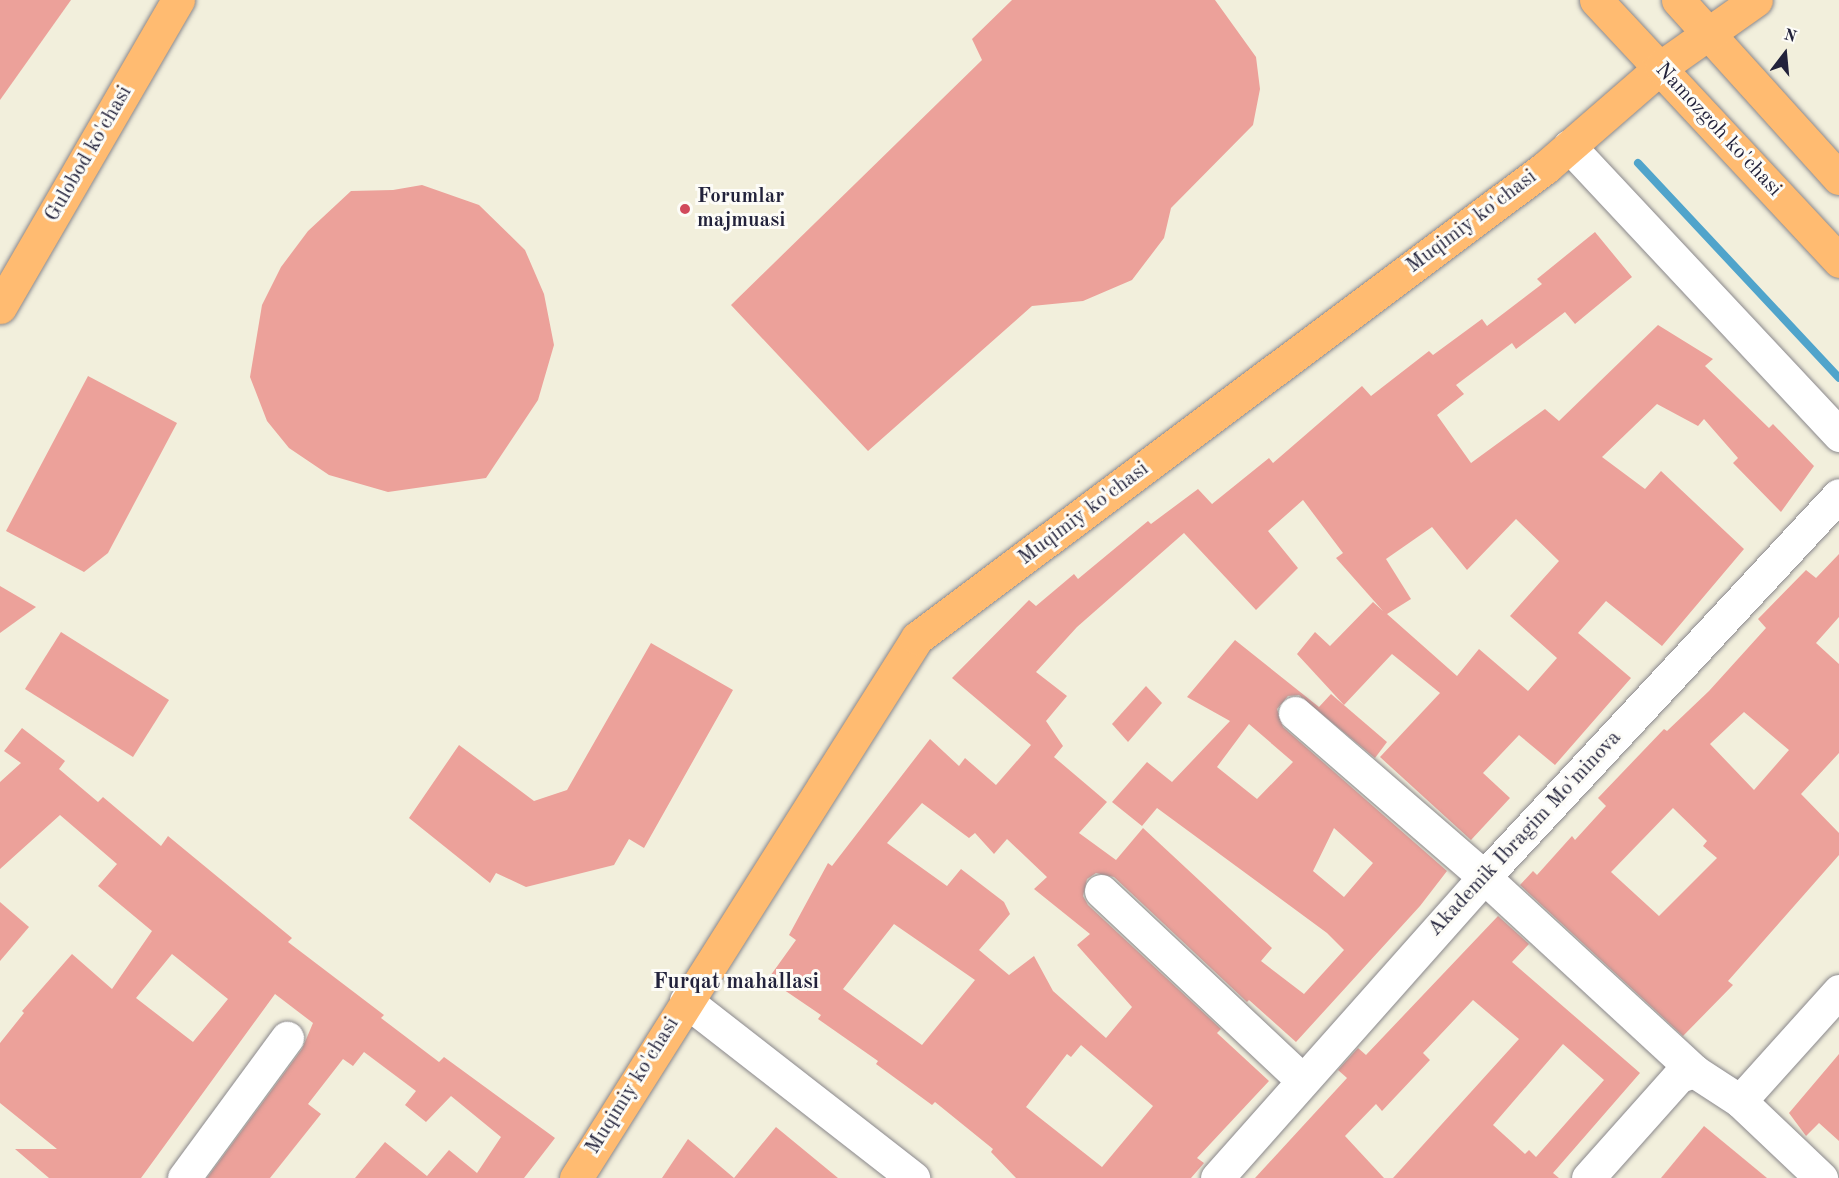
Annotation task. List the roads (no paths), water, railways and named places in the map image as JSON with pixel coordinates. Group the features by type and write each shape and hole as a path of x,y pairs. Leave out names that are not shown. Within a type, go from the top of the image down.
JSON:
{"main road":[{"name":"Gulobod ko'chasi","path":"0,307 178,0"},
{"name":"Namozgoh ko'chasi","path":"1596,0 1661,67 1839,261"},
{"path":"1678,0 1839,178"},
{"name":"Muqimiy ko'chasi","path":"576,1178 686,1000 917,638 1569,146 1661,67 1756,0"}],"street":[{"path":"1569,146 1839,435"},
{"name":"Akademik Ibragim Mo'minova","path":"1217,1178 1484,877 1839,495"},
{"path":"1295,712 1484,877 1694,1071 1740,1101 1821,1178"},
{"path":"1101,891 1302,1080"},
{"path":"1740,1101 1839,991"},
{"path":"686,1000 913,1178"},
{"path":"184,1178 287,1038"},
{"path":"1588,1178 1679,1076 1694,1071"}],"waterway":[{"path":"1638,163 1839,378"}],"place":[{"name":"Forumlar majmuasi","path":"685,209"}],"district":[{"name":"Furqat mahallasi","path":"736,983"}]}
